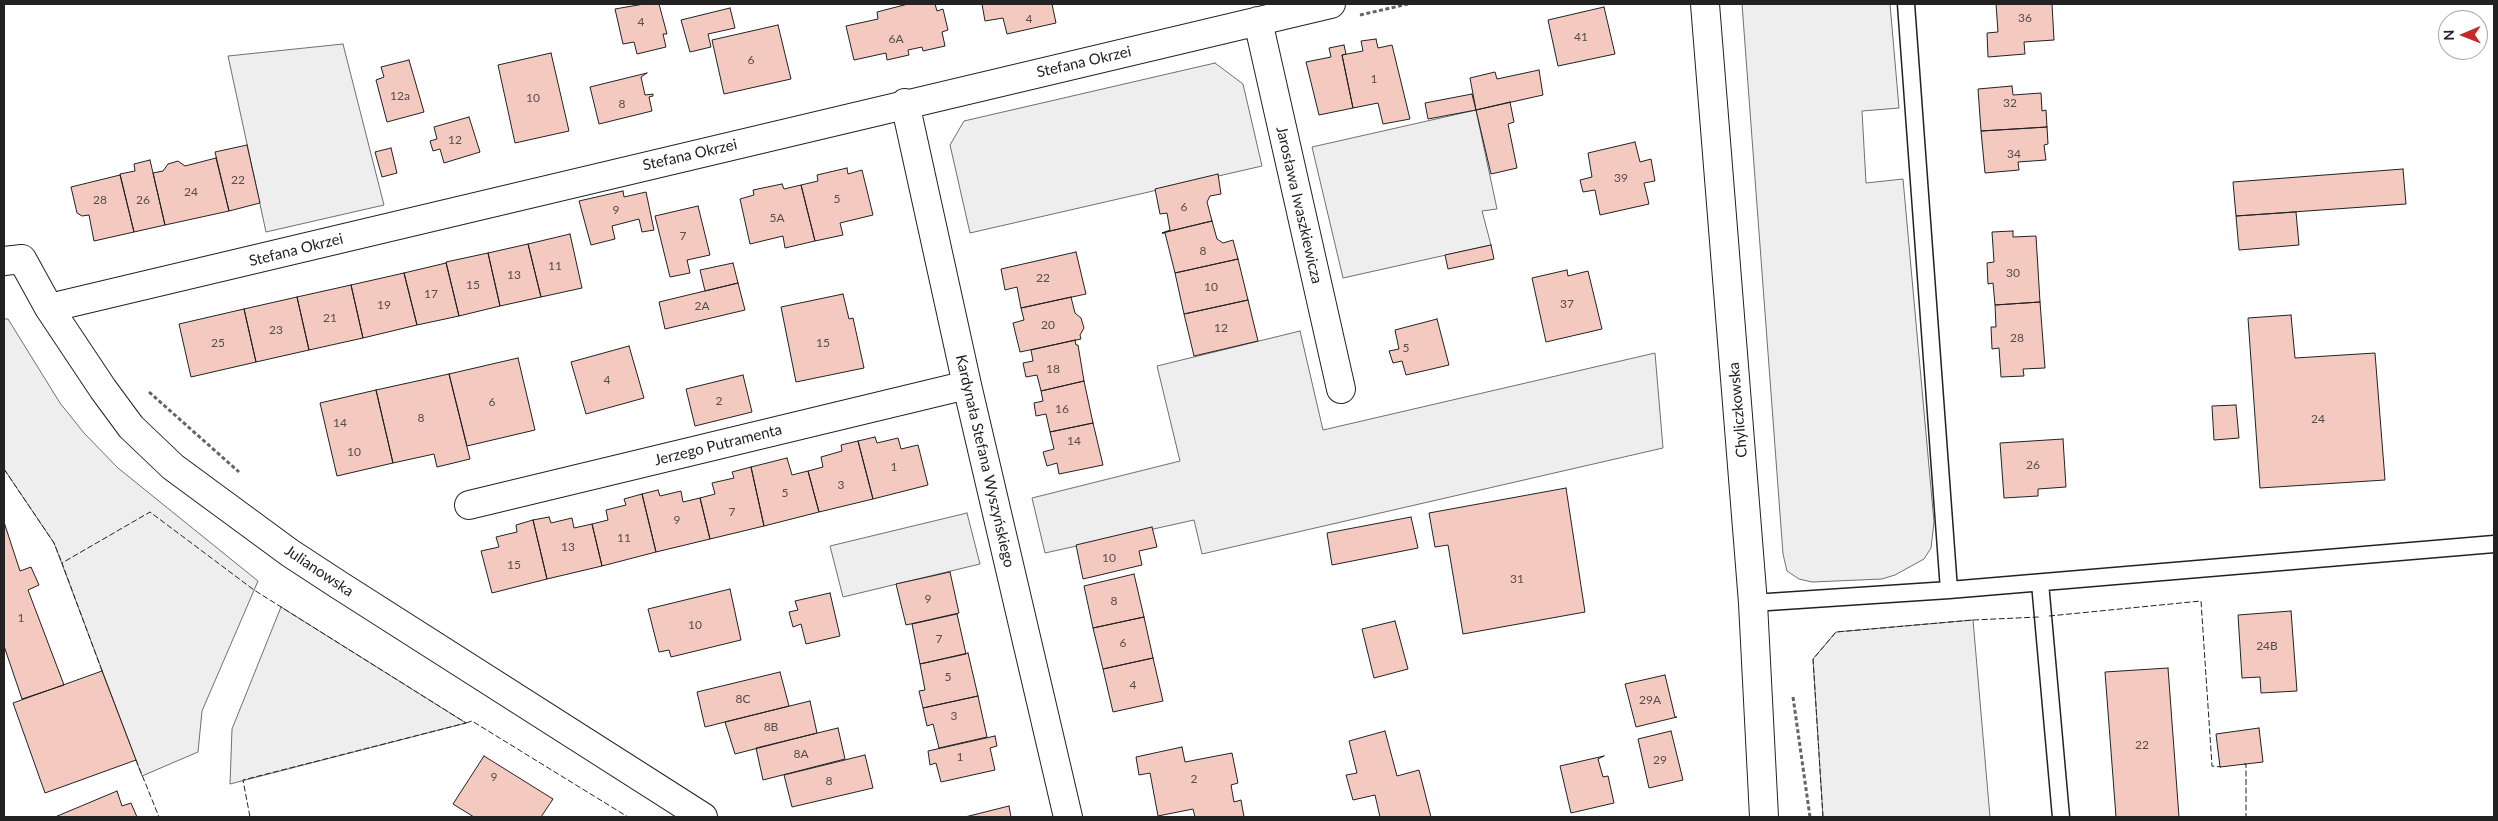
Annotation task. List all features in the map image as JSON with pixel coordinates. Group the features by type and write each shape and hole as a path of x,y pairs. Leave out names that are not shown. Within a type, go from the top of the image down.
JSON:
{"street":[{"name":"Stefana Okrzei","path":"49,308 905,103 1331,4"},
{"name":"Chyliczkowska","path":"1705,4 1753,603 1761,815"},
{"name":"Jarosława Iwaszkiewicza","path":"1258,21 1341,389"},
{"name":"Kardynała Stefana Wyszyńskiego","path":"905,103 967,385 1068,817"},
{"name":"Julianowska","path":"4,262 22,259 49,308 103,389 131,427 173,467 290,553 703,817"},
{"name":"Jerzego Putramenta","path":"469,505 967,385"}],"lane":[{"path":"1906,4 1949,590"},
{"path":"1753,603 2040,583 2494,544"},
{"path":"2040,583 2061,817"}],"path":[{"path":"145,389 240,473"},
{"path":"1792,690 1810,817"}],"shaded area":[{"path":"1742,4 1890,4 1899,108 1862,111 1866,183 1903,179 1934,522 1931,548 1924,559 1895,575 1882,579 1812,582 1799,579 1787,571 1783,554"},
{"path":"343,44 384,205 266,232 228,56"},
{"path":"1215,63 1243,84 1262,166 970,233 950,145 964,121"},
{"path":"1476,110 1497,209 1482,211 1491,245 1343,278 1312,147"},
{"path":"4,319 8,319 60,403 84,433 118,468 258,581 202,711 198,752 142,776 54,543 4,469"},
{"path":"1300,331 1323,430 1655,353 1663,448 1202,554 1194,520 1045,553 1032,498 1180,461 1157,366"},
{"path":"967,513 980,564 843,597 830,546"},
{"path":"281,607 466,723 230,784 232,729"},
{"path":"1973,620 1990,817 1823,817 1813,659 1836,632"}],"building":[{"path":"644,4 659,4 667,34 663,34 666,47 637,54 634,42 623,44 615,9"},
{"path":"908,4 935,4 937,11 943,9 948,30 942,32 945,46 923,51 922,47 908,50 909,55 887,60 886,53 854,60 846,26 878,19 877,12"},
{"path":"982,4 1052,4 1056,23 1007,34 1003,18 985,21"},
{"path":"1996,4 2052,4 2054,40 2024,42 2025,54 1988,57 1987,33 1998,32"},
{"path":"1604,7 1615,54 1558,66 1548,20"},
{"path":"730,8 735,28 708,34 711,47 690,52 681,20"},
{"path":"778,25 791,79 724,94 712,40"},
{"path":"1376,39 1378,48 1392,45 1410,119 1383,124 1378,103 1353,108 1342,55 1363,51 1361,41"},
{"path":"1344,45 1346,54 1342,55 1353,108 1319,115 1306,62 1331,57 1329,48"},
{"path":"551,53 569,131 515,143 498,65"},
{"path":"409,60 424,112 387,122 376,80 384,77 381,67"},
{"path":"1539,70 1543,95 1476,110 1470,78 1495,72 1497,79"},
{"path":"647,73 641,77 645,95 653,94 653,96 649,97 652,111 599,124 590,87"},
{"path":"2012,86 2013,95 2041,93 2042,111 2046,110 2047,127 1981,131 1978,89"},
{"path":"1472,94 1476,110 1428,119 1425,103"},
{"path":"1510,102 1514,122 1508,124 1517,168 1491,174 1476,110"},
{"path":"469,117 480,152 444,163 440,149 433,151 430,141 437,139 434,127"},
{"path":"2047,127 2048,144 2044,145 2046,160 2018,162 2019,170 1985,173 1981,131"},
{"path":"1635,142 1640,162 1651,159 1655,181 1644,183 1649,204 1600,215 1595,190 1583,192 1580,180 1592,177 1588,153"},
{"path":"247,145 260,203 229,211 215,152"},
{"path":"391,148 397,173 382,177 375,152"},
{"path":"216,158 229,211 165,225 153,173 163,171 168,164 178,161 185,166"},
{"path":"150,160 165,225 134,232 120,174 135,171 134,164"},
{"path":"847,168 848,174 862,170 873,215 840,223 843,235 815,241 801,185 818,181 817,175"},
{"path":"2403,169 2406,204 2236,216 2233,182"},
{"path":"1218,174 1221,194 1210,196 1207,202 1212,221 1162,233 1170,230 1167,213 1160,214 1155,189"},
{"path":"120,175 134,232 94,241 89,215 82,216 77,213 71,187"},
{"path":"782,184 784,189 801,185 815,241 785,248 783,236 750,244 740,199 754,195 753,190"},
{"path":"623,191 624,197 646,192 654,230 642,232 639,219 612,226 615,239 591,245 579,201"},
{"path":"698,206 710,255 687,260 690,273 670,277 655,216"},
{"path":"2296,212 2299,245 2239,250 2236,216"},
{"path":"1212,221 1217,239 1223,243 1233,240 1238,259 1175,273 1165,233 1162,233"},
{"path":"2013,231 2013,237 2036,236 2040,302 1995,305 1993,283 1988,284 1987,263 1994,262 1992,232"},
{"path":"570,234 582,288 541,297 528,244"},
{"path":"528,244 541,297 500,306 488,253"},
{"path":"1491,245 1494,259 1448,269 1445,255"},
{"path":"1076,252 1086,294 1021,308 1017,287 1005,290 1001,269"},
{"path":"488,253 500,306 459,316 446,262"},
{"path":"1238,259 1248,300 1184,314 1175,273"},
{"path":"446,263 459,316 417,325 404,273"},
{"path":"733,263 738,283 705,291 700,270"},
{"path":"1567,270 1568,276 1588,271 1602,329 1546,342 1532,278"},
{"path":"404,273 417,325 363,338 351,285"},
{"path":"738,283 745,310 665,329 659,302"},
{"path":"351,285 363,338 309,350 297,297"},
{"path":"843,294 849,319 853,318 864,368 796,382 781,307"},
{"path":"297,297 309,350 256,362 244,309"},
{"path":"1071,297 1075,313 1081,318 1084,328 1080,335 1081,339 1020,352 1013,323 1024,320 1021,308"},
{"path":"1248,300 1258,341 1194,356 1184,314"},
{"path":"2040,302 2045,368 2023,369 2024,376 2001,377 1999,348 1992,349 1991,327 1996,327 1995,305"},
{"path":"244,309 256,362 191,377 179,324"},
{"path":"2291,315 2295,358 2375,353 2385,480 2260,488 2248,318"},
{"path":"1437,319 1449,365 1406,375 1402,361 1393,363 1389,351 1399,349 1395,330"},
{"path":"1075,340 1076,345 1078,345 1084,381 1041,391 1037,375 1026,377 1023,363 1033,361 1031,350"},
{"path":"629,346 644,398 586,414 571,362"},
{"path":"518,358 535,430 467,446 449,374"},
{"path":"449,374 470,459 437,467 434,454 393,463 376,390"},
{"path":"743,375 752,412 695,426 686,389"},
{"path":"1084,381 1093,423 1050,432 1046,414 1036,416 1034,403 1043,401 1041,391"},
{"path":"376,390 393,463 337,476 320,403"},
{"path":"2236,405 2239,438 2214,440 2212,406"},
{"path":"1093,423 1103,465 1059,474 1057,463 1047,466 1043,452 1054,449 1050,432"},
{"path":"875,437 877,443 898,438 901,449 918,445 928,485 873,499 858,441"},
{"path":"2063,439 2066,487 2038,489 2038,496 2004,498 2000,443"},
{"path":"858,441 873,499 819,512 808,471 823,467 821,457 842,451 841,445"},
{"path":"787,458 792,475 808,471 819,512 764,526 751,467"},
{"path":"751,467 764,526 710,539 700,498 715,494 712,483 734,478 732,472"},
{"path":"1566,488 1585,612 1463,634 1448,545 1435,547 1429,513"},
{"path":"658,490 660,496 681,491 683,502 700,498 710,539 656,552 642,494"},
{"path":"642,494 656,552 602,566 592,524 608,520 606,510 626,505 624,499"},
{"path":"549,517 551,523 572,518 574,528 592,524 602,566 547,579 533,520"},
{"path":"1411,517 1418,548 1332,565 1327,533"},
{"path":"533,520 547,579 492,593 481,551 499,547 496,537 517,532 516,525"},
{"path":"4,522 20,571 31,567 39,585 28,590 64,685 22,699 4,646"},
{"path":"1152,527 1157,547 1139,551 1142,565 1083,579 1076,545"},
{"path":"950,572 959,613 906,625 896,584"},
{"path":"1134,574 1144,617 1093,628 1084,586"},
{"path":"730,589 741,640 671,657 669,650 659,652 648,609"},
{"path":"830,593 840,636 806,644 801,624 793,627 789,612 798,610 795,601"},
{"path":"2291,611 2297,691 2261,693 2260,677 2242,678 2238,615"},
{"path":"957,614 966,654 920,664 912,624"},
{"path":"1144,617 1153,658 1103,669 1093,628"},
{"path":"1395,621 1408,669 1374,678 1362,629"},
{"path":"968,653 978,696 923,708 919,691 925,690 920,664"},
{"path":"1153,658 1163,701 1113,712 1103,669"},
{"path":"2168,668 2179,817 2116,817 2105,672"},
{"path":"102,671 136,760 45,793 13,703"},
{"path":"780,672 789,706 705,727 697,692"},
{"path":"1665,675 1675,717 1677,717 1636,727 1625,684"},
{"path":"978,696 987,737 939,748 933,724 927,726 923,708"},
{"path":"810,701 817,733 735,754 725,722"},
{"path":"838,728 845,759 763,780 756,748"},
{"path":"2259,728 2263,762 2220,767 2216,734"},
{"path":"1385,731 1397,776 1419,770 1431,817 1380,817 1375,795 1353,800 1346,775 1357,773 1349,741"},
{"path":"1671,731 1683,780 1649,788 1638,739"},
{"path":"995,736 997,746 990,748 995,770 941,782 936,763 930,765 928,751"},
{"path":"1182,747 1185,762 1232,753 1238,783 1231,785 1234,802 1241,800 1244,817 1195,817 1193,809 1158,816 1150,773 1139,775 1136,757"},
{"path":"865,755 873,788 792,807 784,775"},
{"path":"484,756 553,799 541,817 474,817 453,804"},
{"path":"1604,756 1598,759 1603,777 1608,776 1614,803 1571,813 1560,766"},
{"path":"117,791 122,806 131,803 137,817 55,817"},
{"path":"1009,806 1011,817 965,817"}],"fence":[{"path":"4,469 54,543 62,563"},
{"path":"102,671 62,563 150,512 254,590 466,723 243,780 250,817"},
{"path":"2049,616 2201,601 2212,766 2221,767"},
{"path":"1823,817 1813,659 1836,632 1973,620 2039,617"},
{"path":"466,723 472,721 628,817"},
{"path":"136,760 159,817"},
{"path":"2244,764 2246,764 2246,817"}]}
